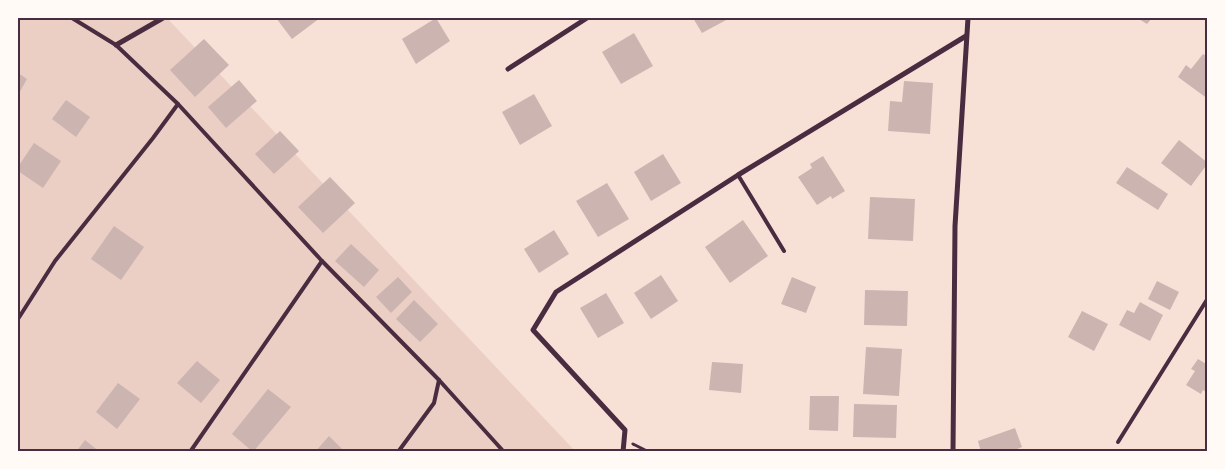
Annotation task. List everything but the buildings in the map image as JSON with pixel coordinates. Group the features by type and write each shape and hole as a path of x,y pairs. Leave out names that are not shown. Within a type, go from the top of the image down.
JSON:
{"street":[{"path":"116,45 163,18"},
{"path":"508,69 587,18"},
{"path":"953,452 955,226 968,18"},
{"path":"623,452 625,430 533,330 556,292 738,175 966,36"}],"lane":[{"path":"72,18 116,45 178,104 322,261 439,380 504,452"},
{"path":"18,319 55,261 178,104"},
{"path":"738,175 784,251"},
{"path":"190,452 322,261"},
{"path":"1118,442 1208,298"},
{"path":"398,452 434,403 439,380"}],"shaded area":[{"path":"18,18 167,18 575,451 18,451"}]}
